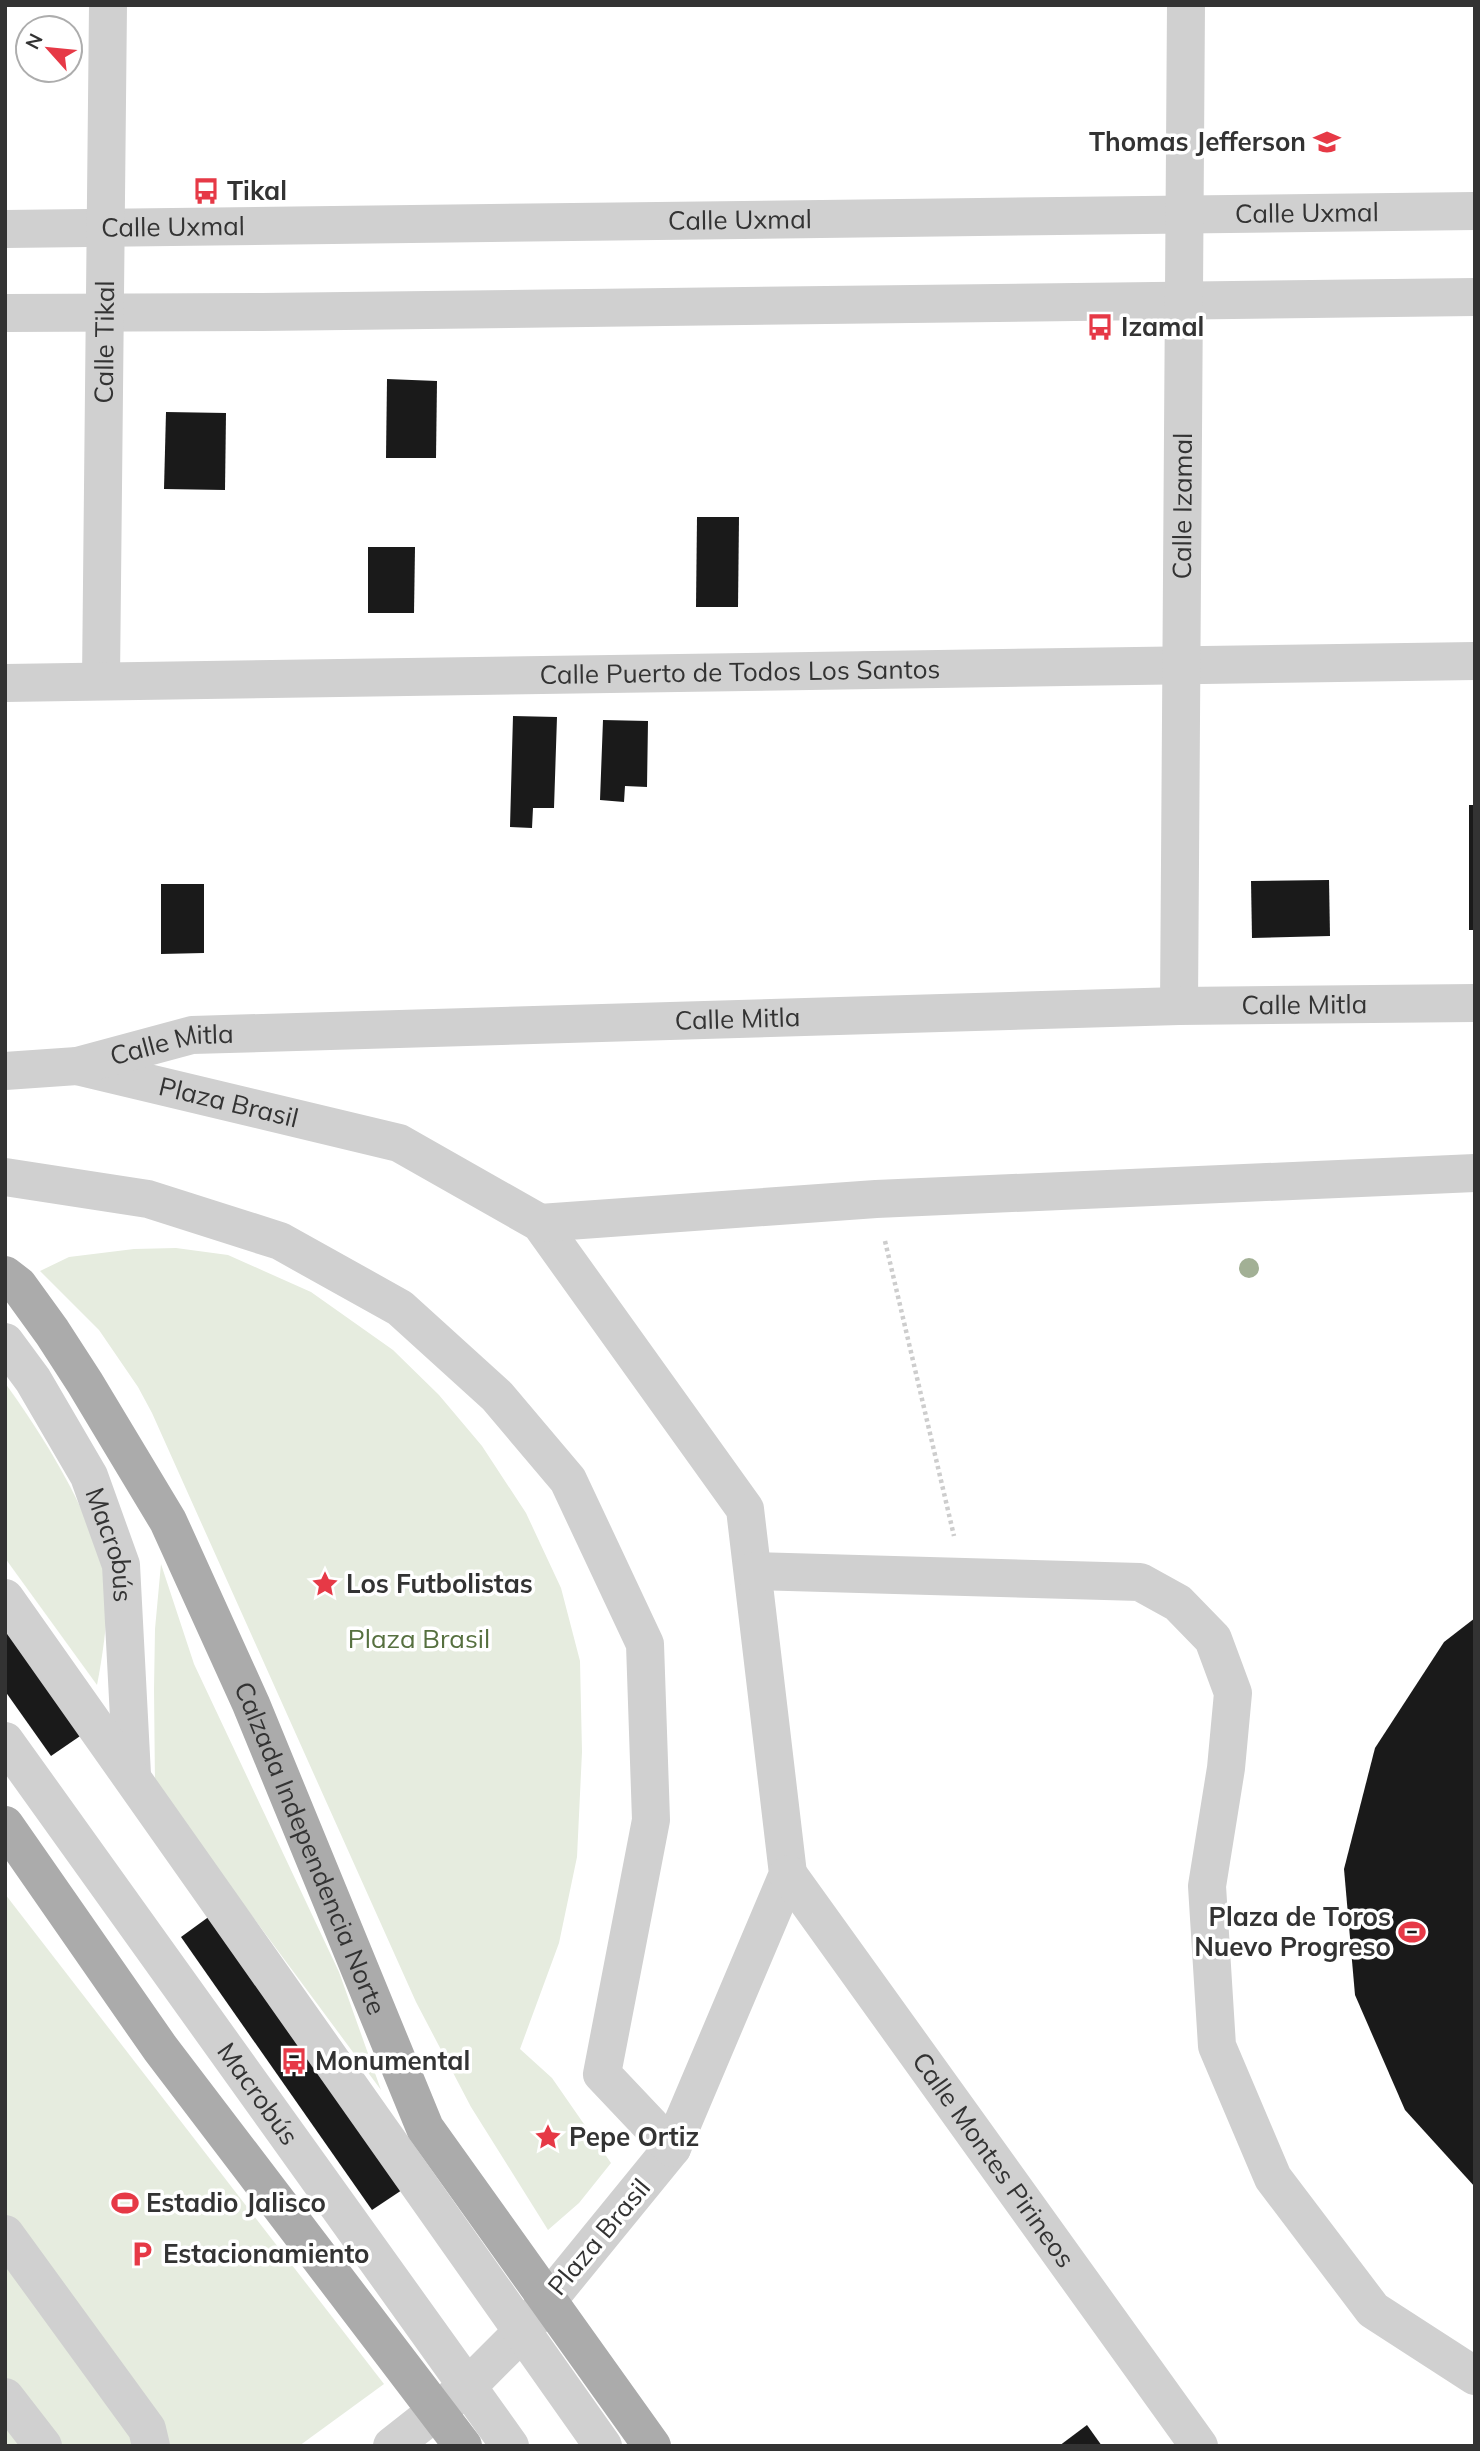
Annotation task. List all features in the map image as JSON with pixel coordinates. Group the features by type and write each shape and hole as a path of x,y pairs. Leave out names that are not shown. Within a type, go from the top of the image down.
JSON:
{"main road":[{"name":"Calzada Independencia Norte","path":"5,1275 18,1285 65,1352 168,1521 251,1704 425,2129 652,2446"},
{"path":"5,1825 160,2048 463,2446"}],"street":[{"name":"Calle Tikal","path":"101,680 108,5"},
{"name":"Calle Izamal","path":"1180,1006 1186,5"},
{"name":"Calle Uxmal","path":"5,229 1475,211"},
{"path":"5,313 1475,297"},
{"name":"Calle Puerto de Todos Los Santos","path":"5,683 1475,661"},
{"name":"Calle Mitla","path":"5,1071 77,1066 192,1035 1180,1006 1475,1003"},
{"name":"Plaza Brasil","path":"77,1066 398,1143 540,1223 745,1509 788,1874 672,2148 522,2332 467,2387 392,2446"},
{"path":"540,1223 876,1199 1475,1173"},
{"path":"5,1177 148,1199 280,1241 400,1308 497,1396 568,1480 645,1644 651,1820 602,2074 672,2148"},
{"name":"Macrobús","path":"5,1342 33,1380 89,1476 121,1565 132,1775"},
{"path":"753,1571 1140,1582 1178,1603 1213,1639 1233,1693 1226,1768 1207,1885 1217,2046 1273,2179 1373,2310 1475,2376"},
{"path":"5,1598 603,2446"},
{"name":"Macrobús","path":"5,1741 510,2446"},
{"name":"Calle Montes Pirineos","path":"788,1874 1199,2446"},
{"path":"5,2234 147,2429 151,2446"},
{"path":"5,2397 43,2446"}],"path":[{"path":"876,1199 963,1576"}],"green space":[{"name":"Plaza Brasil","path":"176,1248 228,1255 311,1292 393,1350 439,1395 482,1446 526,1513 561,1588 580,1661 582,1752 577,1857 559,1943 520,2049 552,2078 611,2163 579,2203 548,2230 471,2107 416,2002 152,1413 138,1387 99,1330 40,1271 69,1257 134,1249"},
{"path":"5,1383 66,1479 80,1506 100,1558 106,1583 107,1606 97,1685 5,1558"},
{"path":"161,1564 194,1664 339,1972 381,2090 155,1785 155,1629"},
{"name":"Estadio Jalisco","path":"5,1894 384,2384 299,2446 5,2446"}],"building":[{"path":"387,379 437,381 436,458 386,458"},
{"path":"166,412 226,413 225,490 164,489"},
{"path":"697,517 739,517 738,607 696,607"},
{"path":"368,547 415,547 414,613 368,613"},
{"path":"513,716 557,717 554,808 533,808 532,828 510,827"},
{"path":"603,720 648,721 647,787 625,786 624,802 600,800"},
{"path":"1469,805 1475,805 1475,930 1469,930"},
{"path":"1329,880 1330,936 1252,938 1251,881"},
{"path":"161,884 204,884 204,953 161,954"},
{"name":"Plaza de Toros Nuevo Progreso","path":"1475,1618 1475,2187 1405,2110 1355,1995 1344,1869 1375,1748 1444,1642"},
{"path":"5,1619 86,1732 51,1756 5,1691"},
{"name":"Monumental","path":"214,1913 408,2186 372,2210 181,1937"},
{"path":"1087,2425 1102,2446 1059,2446"}],"place":[{"name":"Thomas Jefferson","path":"1327,142"},
{"name":"Tikal","path":"206,191"},
{"name":"Izamal","path":"1100,327"},
{"name":"Los Futbolistas","path":"325,1584"},
{"name":"Plaza de Toros Nuevo Progreso","path":"1412,1932"},
{"name":"Monumental","path":"294,2061"},
{"name":"Pepe Ortiz","path":"548,2137"},
{"name":"Estadio Jalisco","path":"125,2203"},
{"name":"Estacionamiento","path":"142,2254"}]}
